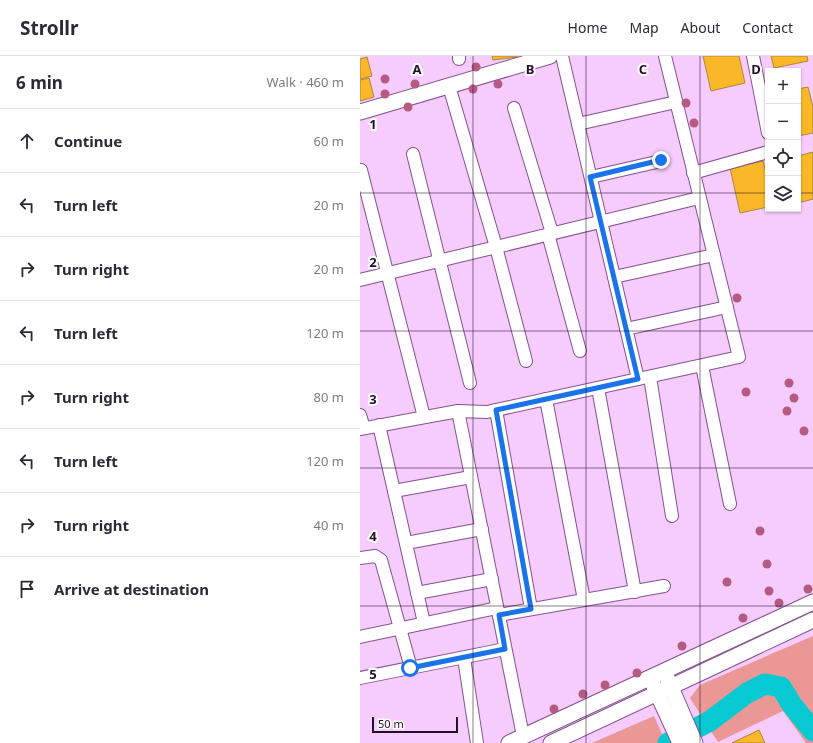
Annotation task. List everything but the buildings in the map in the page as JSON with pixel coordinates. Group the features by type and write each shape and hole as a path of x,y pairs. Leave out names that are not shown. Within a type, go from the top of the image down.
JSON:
{"street":[{"path":"360,112 550,56"},
{"path":"562,56 638,379"},
{"path":"360,414 362,428 458,411 487,412 739,357 665,56"},
{"path":"753,56 765,118"},
{"path":"449,86 496,247 526,361"},
{"path":"578,124 676,102"},
{"path":"514,108 550,234 580,351"},
{"path":"693,173 765,153"},
{"path":"413,154 470,383"},
{"path":"590,177 661,160"},
{"path":"361,170 424,417"},
{"path":"360,280 699,198"},
{"path":"614,277 714,255"},
{"path":"626,329 727,307"},
{"path":"702,366 730,504"},
{"path":"650,377 672,516"},
{"path":"598,388 635,592"},
{"path":"546,399 584,600"},
{"path":"496,410 531,609"},
{"path":"458,411 523,736"},
{"path":"379,425 424,623"},
{"path":"394,491 471,477"},
{"path":"406,543 482,529"},
{"path":"360,558 375,556 381,560 410,668"},
{"path":"417,593 492,579"},
{"path":"360,637 424,623 498,611 531,609 664,586"},
{"path":"509,743 813,602"},
{"path":"551,743 813,620"},
{"path":"360,678 505,649"},
{"path":"464,658 477,743"},
{"path":"664,671 664,690"},
{"path":"650,678 664,690 675,713 695,743"},
{"path":"675,713 680,743"}],"shaded area":[{"path":"813,636 813,743 806,743 783,711 718,742 690,698 700,685"},
{"path":"654,716 666,743 592,743"}],"waterway":[{"path":"668,743 710,721 747,693 765,684 781,687 792,705 813,731"}],"route":[{"path":"410,668 505,649 499,615 531,609 496,410 638,379 590,177 661,160"}]}
